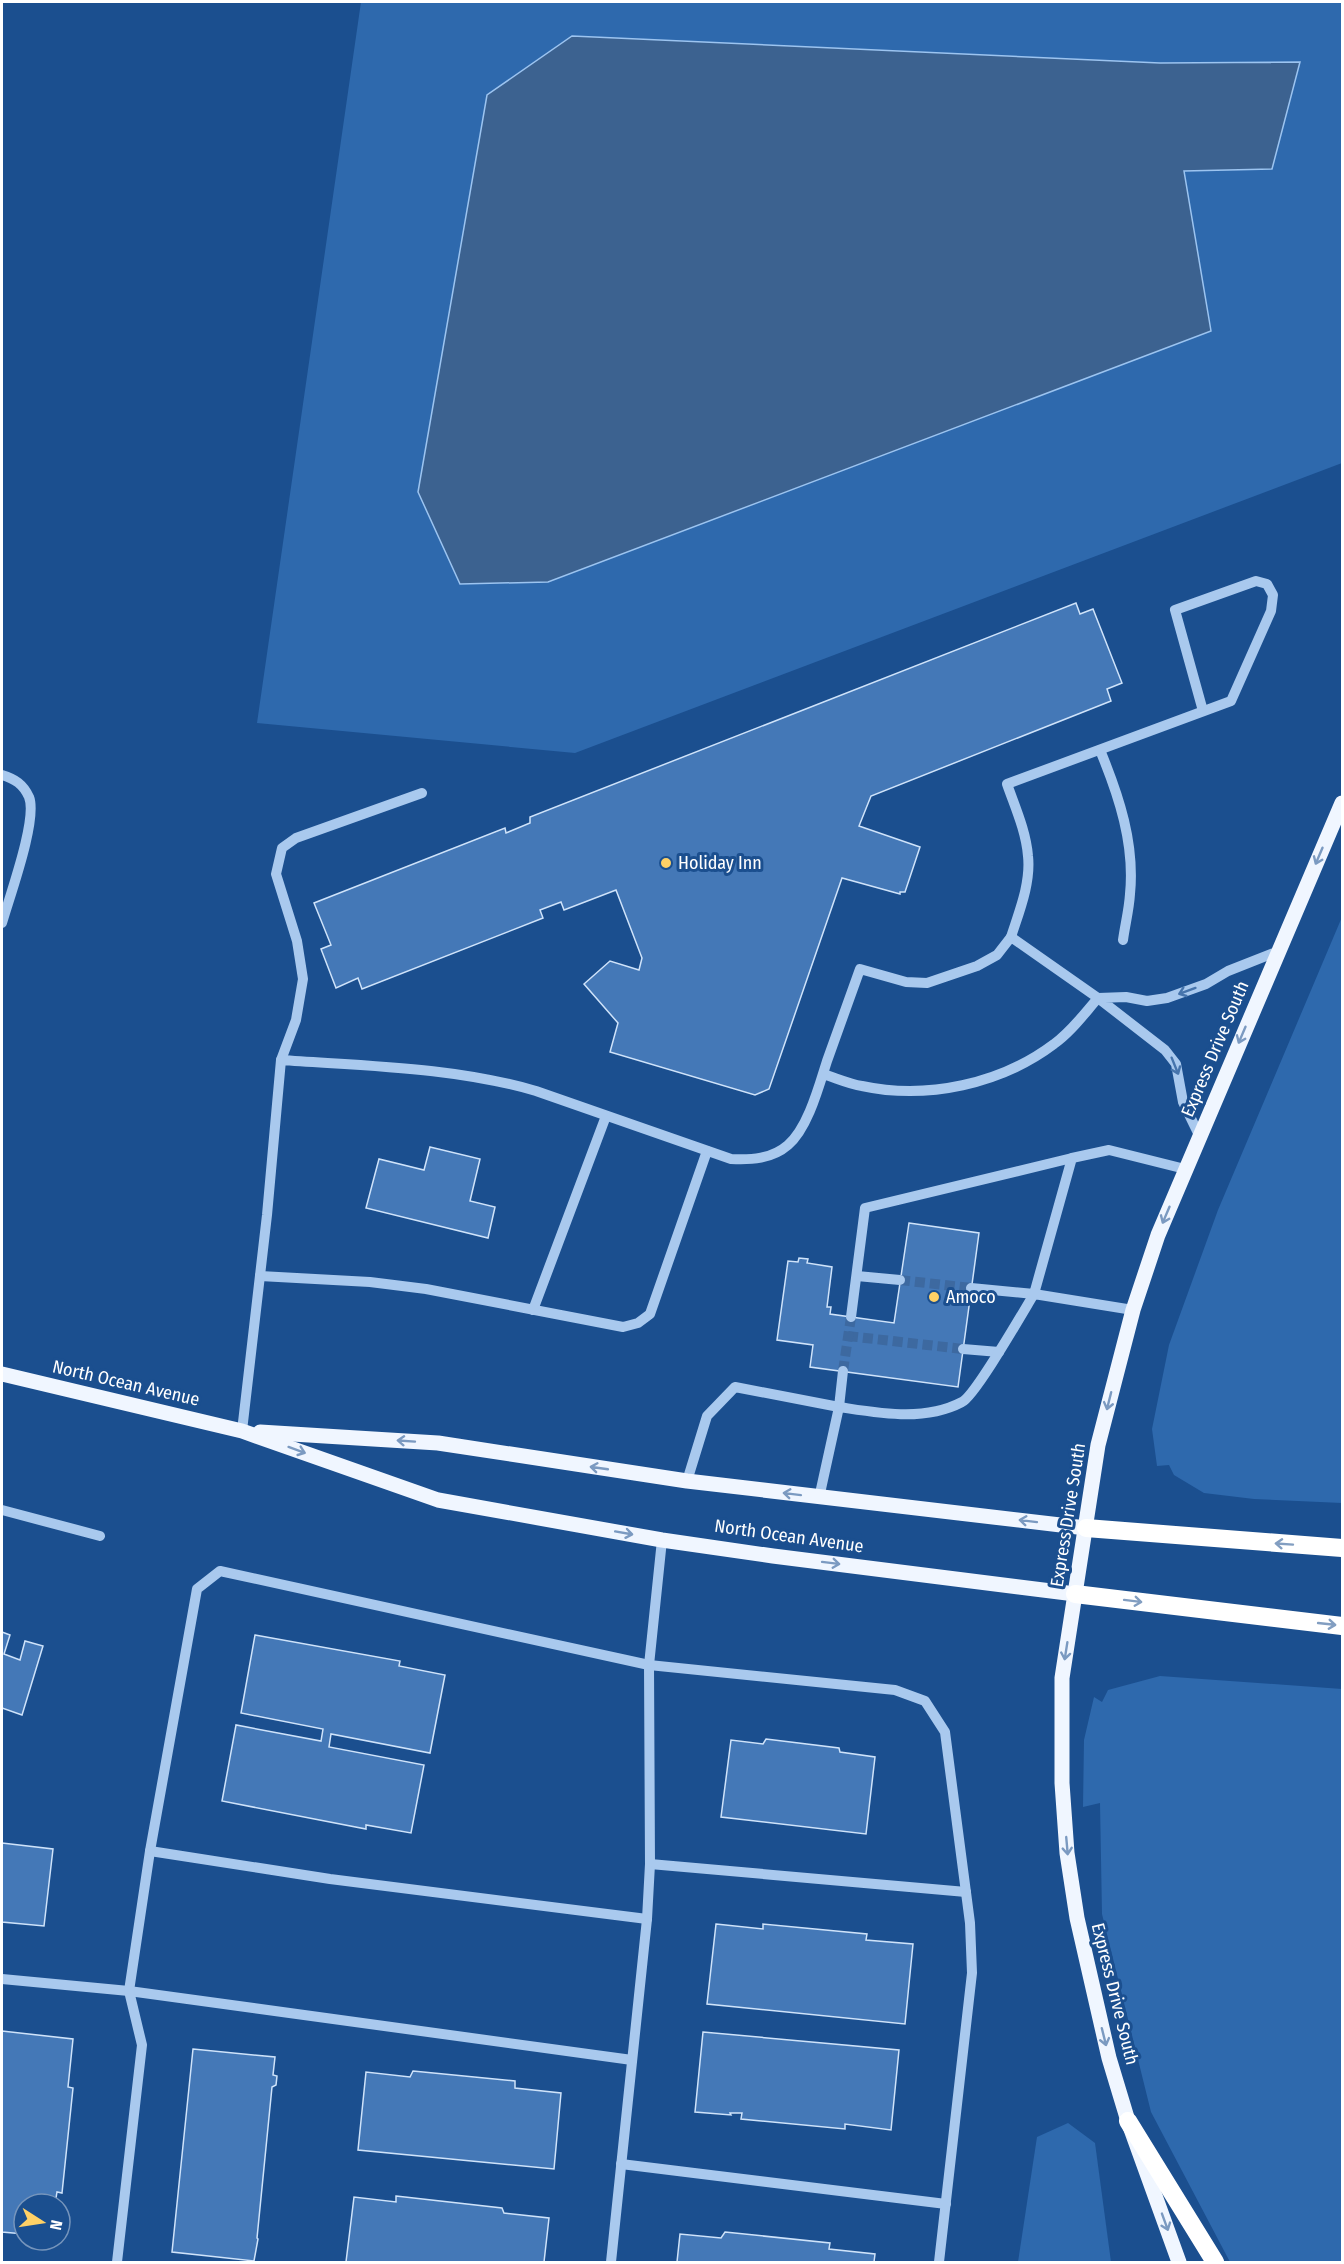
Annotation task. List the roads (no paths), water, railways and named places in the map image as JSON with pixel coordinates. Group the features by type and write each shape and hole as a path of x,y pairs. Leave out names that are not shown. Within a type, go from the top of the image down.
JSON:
{"highway":[{"name":"North Ocean Avenue","path":"1086,1528 1342,1548"},
{"name":"North Ocean Avenue","path":"1075,1594 1342,1626"},
{"path":"1128,2121 1215,2262"}],"main road":[{"name":"Express Drive South","path":"1179,2262 1128,2121 1109,2058 1077,1918 1067,1853 1062,1783 1062,1678 1098,1445 1133,1310 1158,1235 1185,1169 1342,803"},
{"name":"North Ocean Avenue","path":"2,1374 242,1431 438,1500 662,1540 1075,1594"},
{"name":"North Ocean Avenue","path":"242,1431 438,1443 687,1481 1086,1528"}],"lane":[{"path":"281,1060 458,1073 505,1082 731,1159 753,1161 772,1154 788,1145 802,1127 860,969 906,982 927,983 977,966 997,955 1011,937 1024,894 1028,857 1022,827 1007,784 1231,701 1271,611 1273,595 1267,584 1256,581 1175,610 1203,711"},
{"path":"1100,750 1123,814 1130,855 1130,894 1123,940"},
{"path":"2,775 18,780 30,798 32,819 2,923"},
{"path":"242,1431 281,1060 296,1020 303,979 297,940 276,873 282,848 296,837 422,793"},
{"path":"1011,937 1162,1046 1176,1064 1183,1102 1199,1136"},
{"path":"823,1074 862,1086 898,1091 934,1090 979,1081 1016,1068 1054,1044 1073,1028 1098,998 1126,997 1147,1001 1167,998 1206,984 1228,971 1279,951"},
{"path":"534,1310 606,1116"},
{"path":"851,1317 865,1208 1109,1150 1185,1169"},
{"path":"260,1276 381,1283 426,1289 623,1327 638,1323 650,1314 707,1151"},
{"path":"687,1481 707,1416 735,1387 880,1413 921,1415 964,1402 999,1353 1034,1294 1072,1158"},
{"path":"856,1276 900,1280"},
{"path":"971,1288 1034,1294 1133,1310"},
{"path":"963,1349 999,1353"},
{"path":"819,1498 839,1407 843,1371"},
{"path":"2,1510 100,1536"},
{"path":"611,2262 647,1919 650,1864 649,1665 662,1540"},
{"path":"117,2262 142,2044 129,1991 150,1851 198,1589 220,1571 649,1665 895,1690 925,1701 945,1732 970,1923 972,1973 939,2262"},
{"path":"150,1851 330,1879 647,1919"},
{"path":"650,1864 966,1892"},
{"path":"2,1979 129,1991 632,2060"},
{"path":"621,2164 946,2204"}],"tunnel":[{"path":"900,1280 971,1288"},
{"path":"843,1371 851,1317"},
{"path":"848,1336 963,1349"}],"place":[{"name":"Holiday Inn","path":"666,863"},
{"name":"Amoco","path":"934,1297"}]}
